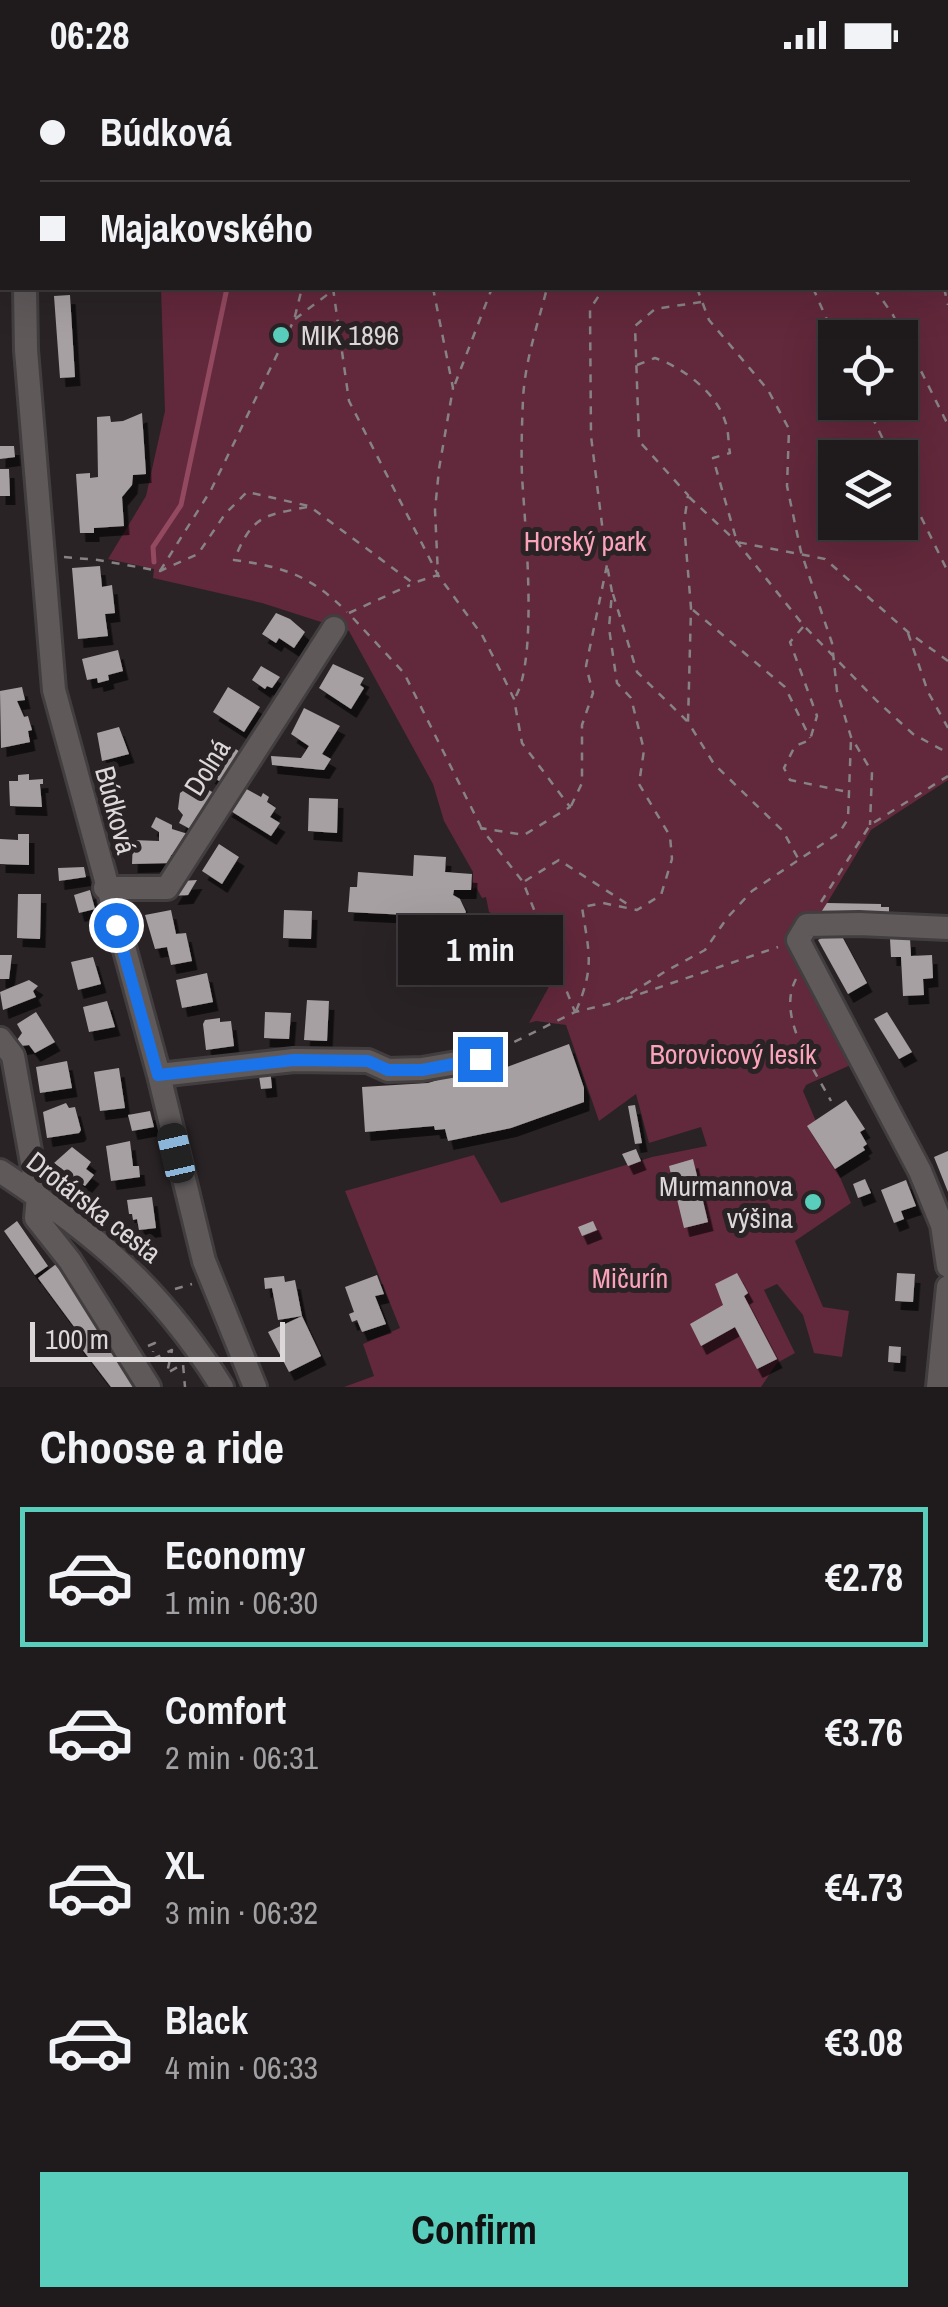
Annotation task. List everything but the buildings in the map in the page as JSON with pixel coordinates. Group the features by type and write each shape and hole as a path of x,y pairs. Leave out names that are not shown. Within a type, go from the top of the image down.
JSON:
{"street":[{"name":"Búdková","path":"25,290 26,350 50,657 58,706 158,1075 204,1262 255,1387"},
{"name":"Dolná","path":"105,888 167,888 341,621"},
{"path":"948,928 858,924 802,932 813,969 920,1171 942,1225 948,1266"},
{"path":"0,1039 13,1056 38,1196 36,1218 70,1261 150,1387"},
{"path":"158,1075 294,1060 368,1061 388,1070 422,1070 480,1059"},
{"name":"Drotárska cesta","path":"0,1171 96,1240 143,1282 183,1327 222,1387"},
{"path":"938,1387 948,1287"}],"path":[{"path":"160,571 211,490 294,320 302,290"},
{"path":"294,320 333,290"},
{"path":"334,290 349,401 438,574 482,635 514,698 522,743 570,807"},
{"path":"433,290 453,388"},
{"path":"438,574 436,496 453,388 491,290"},
{"path":"514,698 523,682 527,620 522,472 524,395 534,329 546,290"},
{"path":"603,290 590,309 592,436 612,592 637,672 688,722 714,764 783,831 799,860"},
{"path":"698,290 709,320 768,390 789,429 787,486 801,552 821,605 851,737 872,772 870,825"},
{"path":"813,290 827,320"},
{"path":"875,290 893,315 948,425"},
{"path":"688,722 690,608 684,523 688,494 639,441 636,326 655,310 701,302"},
{"path":"636,366 655,358 674,365 702,387 725,419 730,453 713,458 737,542"},
{"path":"62,558 160,571 198,554 225,514 247,492 309,506 412,583"},
{"path":"688,496 737,542 834,658 913,734 948,753"},
{"path":"309,506 268,515 246,530 234,560 279,566 322,587 341,621 404,673 482,828 524,882 575,1012"},
{"path":"918,511 948,572"},
{"path":"737,542 801,552 825,560 948,662"},
{"path":"482,828 524,835 570,807 582,783 582,725 593,694 586,666 607,564"},
{"path":"341,621 412,583 438,574"},
{"path":"575,1012 588,981 590,959 582,907 602,903 636,910 661,895 672,859 670,836 639,784 644,750 632,698 617,683 609,628 612,592"},
{"path":"690,608 785,687 810,740"},
{"path":"804,626 790,642 817,716 810,740"},
{"path":"908,632 928,692 948,728"},
{"path":"618,1002 705,950 752,891 839,833 848,819 851,737"},
{"path":"810,740 795,746 784,768 790,780 849,792"},
{"path":"480,1059 575,1012 618,1002 802,932 870,825 948,776"},
{"path":"524,882 559,860 636,910"},
{"path":"813,969 794,980 788,1002 802,1044 831,1101"},
{"path":"165,1292 198,1282"},
{"path":"128,1354 156,1343 150,1360 172,1350 167,1373 184,1364 185,1387"}],"green space":[{"name":"Horský park","path":"161,290 948,290 948,780 871,830 805,940 855,1063 806,1085 803,1091 851,1203 795,1241 823,1307 849,1311 842,1357 814,1353 803,1315 777,1284 764,1290 795,1353 777,1363 761,1387 344,1387 374,1376 363,1344 400,1328 345,1191 474,1155 501,1203 652,1157 707,1146 701,1127 649,1143 636,1094 599,1121 566,1025 529,1023 551,983 549,978 515,932 489,912 486,897 482,898 476,887 473,890 473,872 444,821 433,784 349,631 262,603 153,578 154,569 108,559 146,496 165,411"}],"waterway":[{"path":"154,562 153,547 181,505 227,290"}],"place":[{"name":"MIK 1896","path":"281,335"},
{"name":"Murmannova výšina","path":"813,1202"}],"route":[{"path":"116,925 158,1075 294,1060 368,1061 388,1070 422,1070 480,1059"}],"park label":[{"name":"Borovicový lesík","path":"733,1054"},
{"name":"Mičurín","path":"630,1278"}]}
